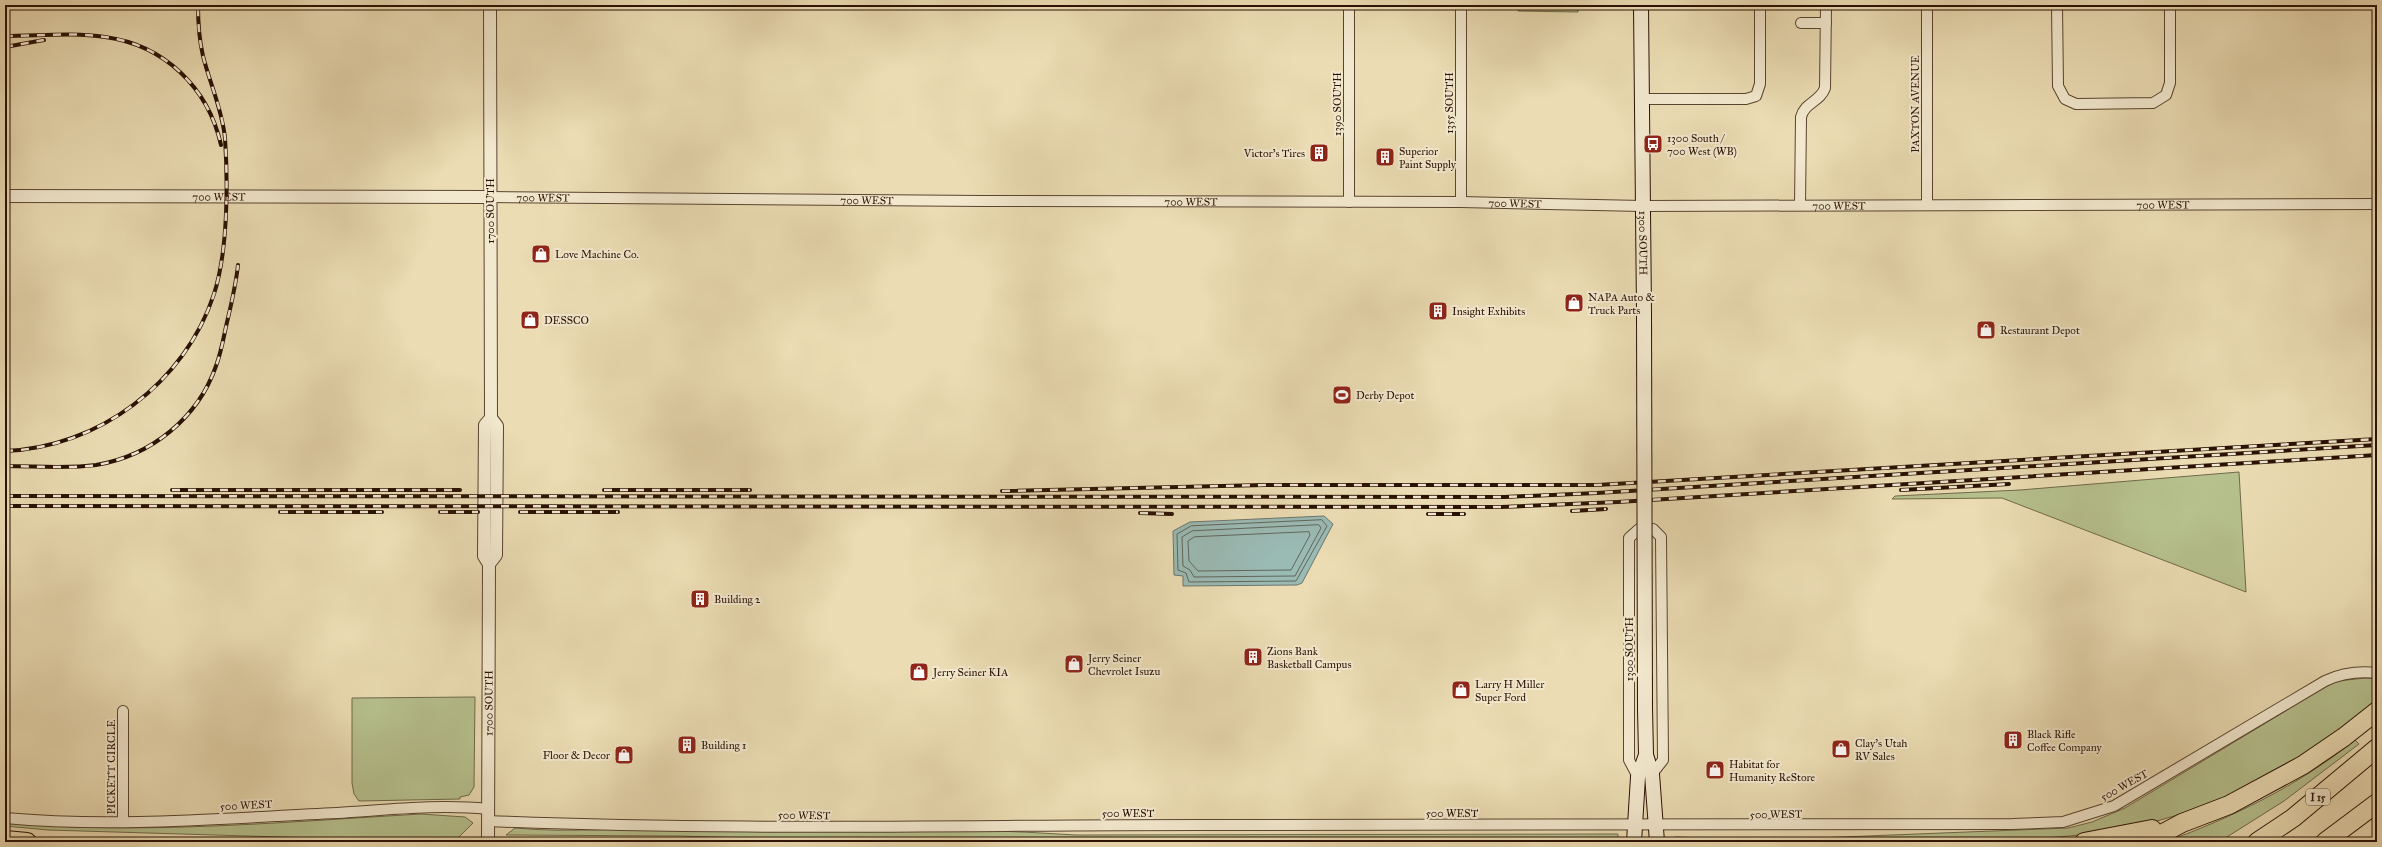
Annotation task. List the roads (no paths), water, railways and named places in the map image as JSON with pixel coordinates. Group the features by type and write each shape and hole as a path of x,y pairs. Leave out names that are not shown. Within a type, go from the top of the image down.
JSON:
{"highway":[{"path":"2138,842 2154,838 2182,823 2229,805 2303,765 2371,716"},
{"name":"I 15","path":"2256,842 2293,818 2377,748"},
{"path":"2325,842 2377,803"},
{"path":"2084,842 2182,823"},
{"path":"5,840 27,842"}],"main road":[{"name":"1300 SOUTH","path":"1641,5 1644,313 1645,708 1646,755 1652,774 1657,842"},
{"name":"1300 SOUTH","path":"1634,842 1638,777 1646,755"}],"street":[{"name":"1700 SOUTH","path":"488,842 489,564 484,556 485,425 491,418 490,5"},
{"name":"1390 SOUTH","path":"1349,5 1349,202"},
{"name":"1355 SOUTH","path":"1461,5 1461,202"},
{"path":"1641,99 1746,99 1756,96 1760,84 1760,5"},
{"path":"1800,204 1801,117 1805,108 1822,96 1825,88 1826,5"},
{"name":"PAXTON AVENUE","path":"1927,5 1927,204"},
{"path":"2057,5 2058,86 2065,99 2076,104 2150,103 2160,100 2166,95 2170,83 2170,5"},
{"path":"1801,23 1826,23"},
{"name":"700 WEST","path":"5,196 1461,202 1642,206 1800,204 2377,204"},
{"name":"1300 SOUTH","path":"1638,777 1629,760 1629,538 1639,529 1653,529 1661,538 1663,760 1652,774"},
{"name":"500 WEST","path":"5,818 123,822 339,813 418,806 488,815 604,825 849,827 1185,825 1656,826 2006,824 2063,822 2114,806 2325,680 2338,675 2355,672 2377,673"},
{"name":"PICKETT CIRCLE","path":"123,711 123,822"}],"water":[{"path":"1324,516 1333,524 1302,583 1297,585 1183,586 1183,576 1174,575 1173,531 1190,522"}],"railway":[{"path":"5,451 39,447 73,438 104,423 134,405 160,382 182,356 201,326 219,277 226,217 227,175 225,138 219,107 202,50 199,30 198,5"},
{"path":"5,36 68,34 105,37 146,49 164,59 180,72 194,87 206,105 215,124 221,145"},
{"path":"5,47 44,40"},
{"path":"5,466 62,467 96,465 135,453 170,432 185,418 197,402 208,385 216,366 231,305 238,265"},
{"path":"1002,491 1265,485 1597,485 2377,439"},
{"path":"5,496 1504,497 1597,493 2377,445"},
{"path":"5,506 1501,507 1618,502 2377,455"},
{"path":"1901,490 2009,484"},
{"path":"172,490 460,490"},
{"path":"604,490 750,490"},
{"path":"1572,511 1606,509"},
{"path":"280,512 382,512"},
{"path":"440,512 478,512"},
{"path":"520,512 618,512"},
{"path":"1140,513 1172,514"},
{"path":"1428,514 1464,514"}],"place":[{"name":"1300 South / 700 West (WB)","path":"1653,144"},
{"name":"Victor's Tires","path":"1319,153"},
{"name":"Superior Paint Supply","path":"1385,157"},
{"name":"Love Machine Co.","path":"541,254"},
{"name":"NAPA Auto & Truck Parts","path":"1574,303"},
{"name":"Insight Exhibits","path":"1438,311"},
{"name":"DESSCO","path":"530,320"},
{"name":"Restaurant Depot","path":"1986,330"},
{"name":"Derby Depot","path":"1342,395"},
{"name":"Building 2","path":"700,599"},
{"name":"Zions Bank Basketball Campus","path":"1253,657"},
{"name":"Jerry Seiner Chevrolet Isuzu","path":"1074,664"},
{"name":"Jerry Seiner KIA","path":"919,672"},
{"name":"Larry H Miller Super Ford","path":"1461,690"},
{"name":"Black Rifle Coffee Company","path":"2013,740"},
{"name":"Building 1","path":"687,745"},
{"name":"Clay's Utah RV Sales","path":"1841,749"},
{"name":"Floor & Decor","path":"624,755"},
{"name":"Habitat for Humanity ReStore","path":"1715,770"}]}
